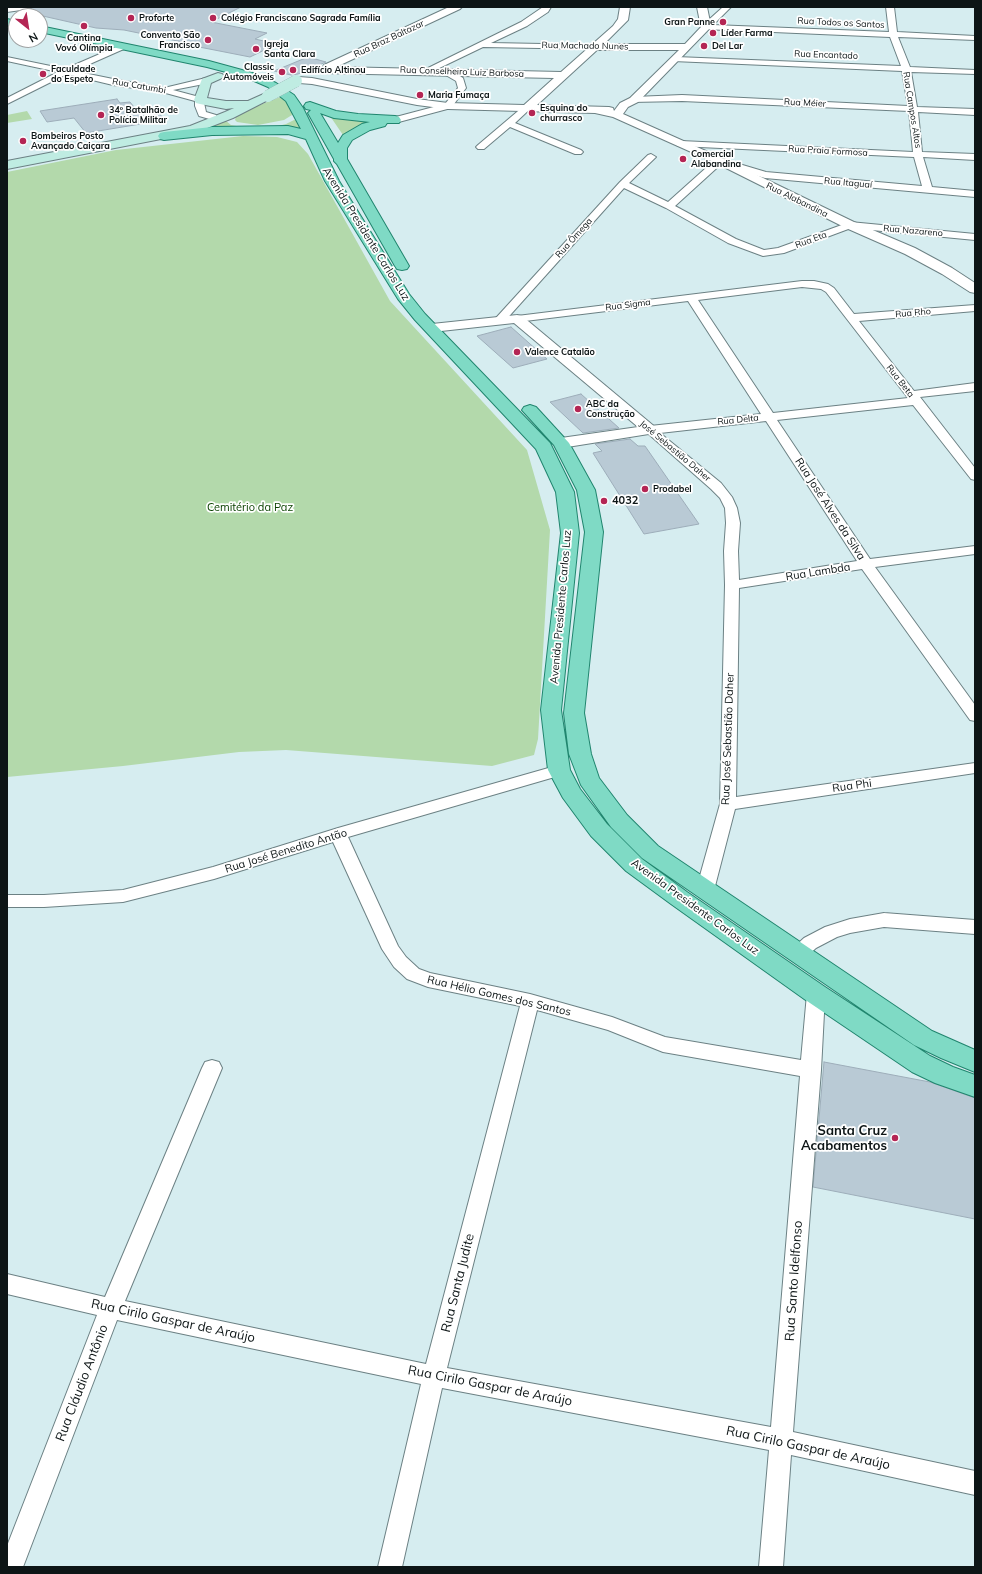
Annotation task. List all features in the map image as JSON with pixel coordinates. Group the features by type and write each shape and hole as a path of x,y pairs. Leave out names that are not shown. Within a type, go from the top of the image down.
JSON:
{"main road":[{"name":"Avenida Presidente Carlos Luz","path":"48,24 254,68 287,81 300,92 307,100 304,107 310,138 332,181 403,296 438,323 561,443 586,490 594,532 574,713 580,754 589,780 619,821 650,852 923,1038 950,1052 975,1061"},
{"name":"Avenida Presidente Carlos Luz","path":"48,31 123,46 211,74 249,75 272,85 304,107 340,161 408,276"},
{"path":"200,100 211,74"},
{"path":"7,158 156,132 213,117 252,103 304,79"},
{"name":"Rua Catumbi","path":"200,100 226,105 252,103"},
{"path":"7,165 164,136 193,129 229,115 252,103"},
{"path":"229,115 230,120 239,124 256,126 271,125 291,119 304,107 358,118 395,120"},
{"path":"340,161 341,148 347,138 366,127 395,120"},
{"path":"164,136 212,131 288,130 303,134 310,138"},
{"name":"Avenida Presidente Carlos Luz","path":"438,323 544,447 565,492 570,533 551,710 559,770 571,794 599,830 634,865 816,994 921,1064 944,1075 975,1086"}],"street":[{"path":"7,10 28,7"},
{"name":"Rua Braz Baltazar","path":"304,79 457,7"},
{"path":"426,71 524,24 545,10 547,7"},
{"path":"483,146 510,124 623,20 625,7"},
{"path":"702,7 706,27"},
{"path":"619,112 624,105 634,100 727,7"},
{"name":"Rua Campos Altos","path":"890,7 893,35 906,68 913,108 918,155 928,190"},
{"name":"Rua Todos os Santos","path":"706,27 975,38"},
{"name":"Rua Machado Nunes","path":"482,45 687,47"},
{"path":"7,100 123,46"},
{"name":"Rua Catumbi","path":"7,59 113,82 163,90 200,100"},
{"path":"345,59 353,67 362,70"},
{"name":"Rua Encantado","path":"676,59 975,72"},
{"name":"Rua Conselheiro Luiz Barbosa","path":"321,70 562,75"},
{"path":"395,120 448,106 462,88 460,80 447,72"},
{"path":"163,90 211,74"},
{"name":"Rua Alabandina","path":"304,79 417,102 448,106 619,112 681,144 850,225 910,251 947,271 975,289"},
{"name":"Rua Méier","path":"634,100 682,98 975,112"},
{"path":"200,100 199,106 202,114 213,117"},
{"path":"510,124 578,152"},
{"name":"Rua Praia Formosa","path":"681,144 975,157"},
{"name":"Rua Ômega","path":"499,321 623,184 651,157"},
{"path":"623,184 669,206 721,162"},
{"name":"Rua Itaguaí","path":"721,162 765,175 975,194"},
{"name":"Rua Eta","path":"669,206 738,244 758,252 771,253 792,247 850,225"},
{"name":"Rua Nazareno","path":"850,225 975,237"},
{"name":"Rua Sigma","path":"438,323 499,321 802,284 824,286"},
{"name":"Rua Beta","path":"824,286 830,290 975,476"},
{"name":"Rua José Alves da Silva","path":"691,298 866,564 975,716"},
{"name":"Rua Rho","path":"851,318 975,308"},
{"name":"José Sebastião Daher","path":"517,319 716,486 726,497 731,508 733,523 731,551 732,585"},
{"name":"Rua Delta","path":"561,443 650,430 769,417 913,398 975,387"},
{"name":"Rua Lambda","path":"732,585 866,564 975,550"},
{"name":"Rua José Sebastião Daher","path":"705,890 728,804 732,585"},
{"name":"Rua Phi","path":"728,804 975,768"},
{"name":"Rua José Benedito Antão","path":"7,901 44,901 123,896 214,873 338,834 559,770"},
{"name":"Rua Hélio Gomes dos Santos","path":"338,834 391,949 400,962 413,974 428,980 530,1001 612,1024 663,1044 811,1070"},
{"path":"798,954 810,943 831,932 850,926 884,920 975,926"},
{"name":"Rua Santo Idelfonso","path":"771,1567 816,994"},
{"name":"Rua Santa Judite","path":"390,1567 434,1376 530,1001"},
{"name":"Rua Cláudio Antônio","path":"11,1567 111,1308 212,1068"},
{"name":"Rua Cirilo Gaspar de Araújo","path":"7,1284 111,1308 434,1376 782,1441 975,1483"}],"green space":[{"path":"280,97 290,105 292,110 292,115 284,120 258,125 237,122 235,120 236,116 242,112"},
{"path":"27,111 32,119 7,123 7,115"},
{"path":"330,116 366,120 369,122 356,130 343,135"},
{"path":"296,119 302,129 202,129 225,120 231,125 247,128 274,127 286,124"},
{"name":"Cemitério da Paz","path":"243,136 277,137 297,142 308,154 390,301 527,450 550,530 538,739 534,755 492,766 286,750 239,752 123,766 7,777 7,172 116,150"}],"building":[{"path":"241,7 211,22 267,33 255,39 277,44 250,57 124,30 96,28 48,17 48,8 31,8"},
{"path":"308,57 326,62 298,74 291,75 274,71"},
{"name":"34º Batalhão de Polícia Militar","path":"117,99 120,103 130,102 138,112 155,109 165,120 86,133 74,118 47,122 40,111"},
{"name":"Valence Catalão","path":"511,327 547,359 513,368 477,336"},
{"name":"ABC da Construção","path":"581,394 619,428 583,433 550,402"},
{"name":"Prodabel","path":"630,439 638,446 645,446 699,524 644,534 593,453 602,451 595,444"},
{"name":"Santa Cruz Acabamentos","path":"824,1062 930,1082 975,1098 975,1219 813,1187"}],"place":[{"name":"Proforte","path":"131,18"},
{"name":"Colégio Franciscano Sagrada Família","path":"213,18"},
{"name":"Gran Panne","path":"723,22"},
{"name":"Cantina Vovó Olímpia","path":"84,26"},
{"name":"Líder Farma","path":"713,33"},
{"name":"Convento São Francisco","path":"208,40"},
{"name":"Del Lar","path":"704,46"},
{"name":"Igreja Santa Clara","path":"256,49"},
{"name":"Edifício Altinou","path":"293,70"},
{"name":"Classic Automóveis","path":"282,72"},
{"name":"Faculdade do Espeto","path":"43,74"},
{"name":"Maria Fumaça","path":"420,95"},
{"name":"Esquina do churrasco","path":"532,113"},
{"name":"34º Batalhão de Polícia Militar","path":"101,115"},
{"name":"Bombeiros Posto Avançado Caiçara","path":"23,141"},
{"name":"Comercial Alabandina","path":"683,159"},
{"name":"Valence Catalão","path":"517,352"},
{"name":"ABC da Construção","path":"578,409"},
{"name":"Prodabel","path":"645,489"},
{"name":"4032","path":"604,501"},
{"name":"Santa Cruz Acabamentos","path":"895,1138"}]}
